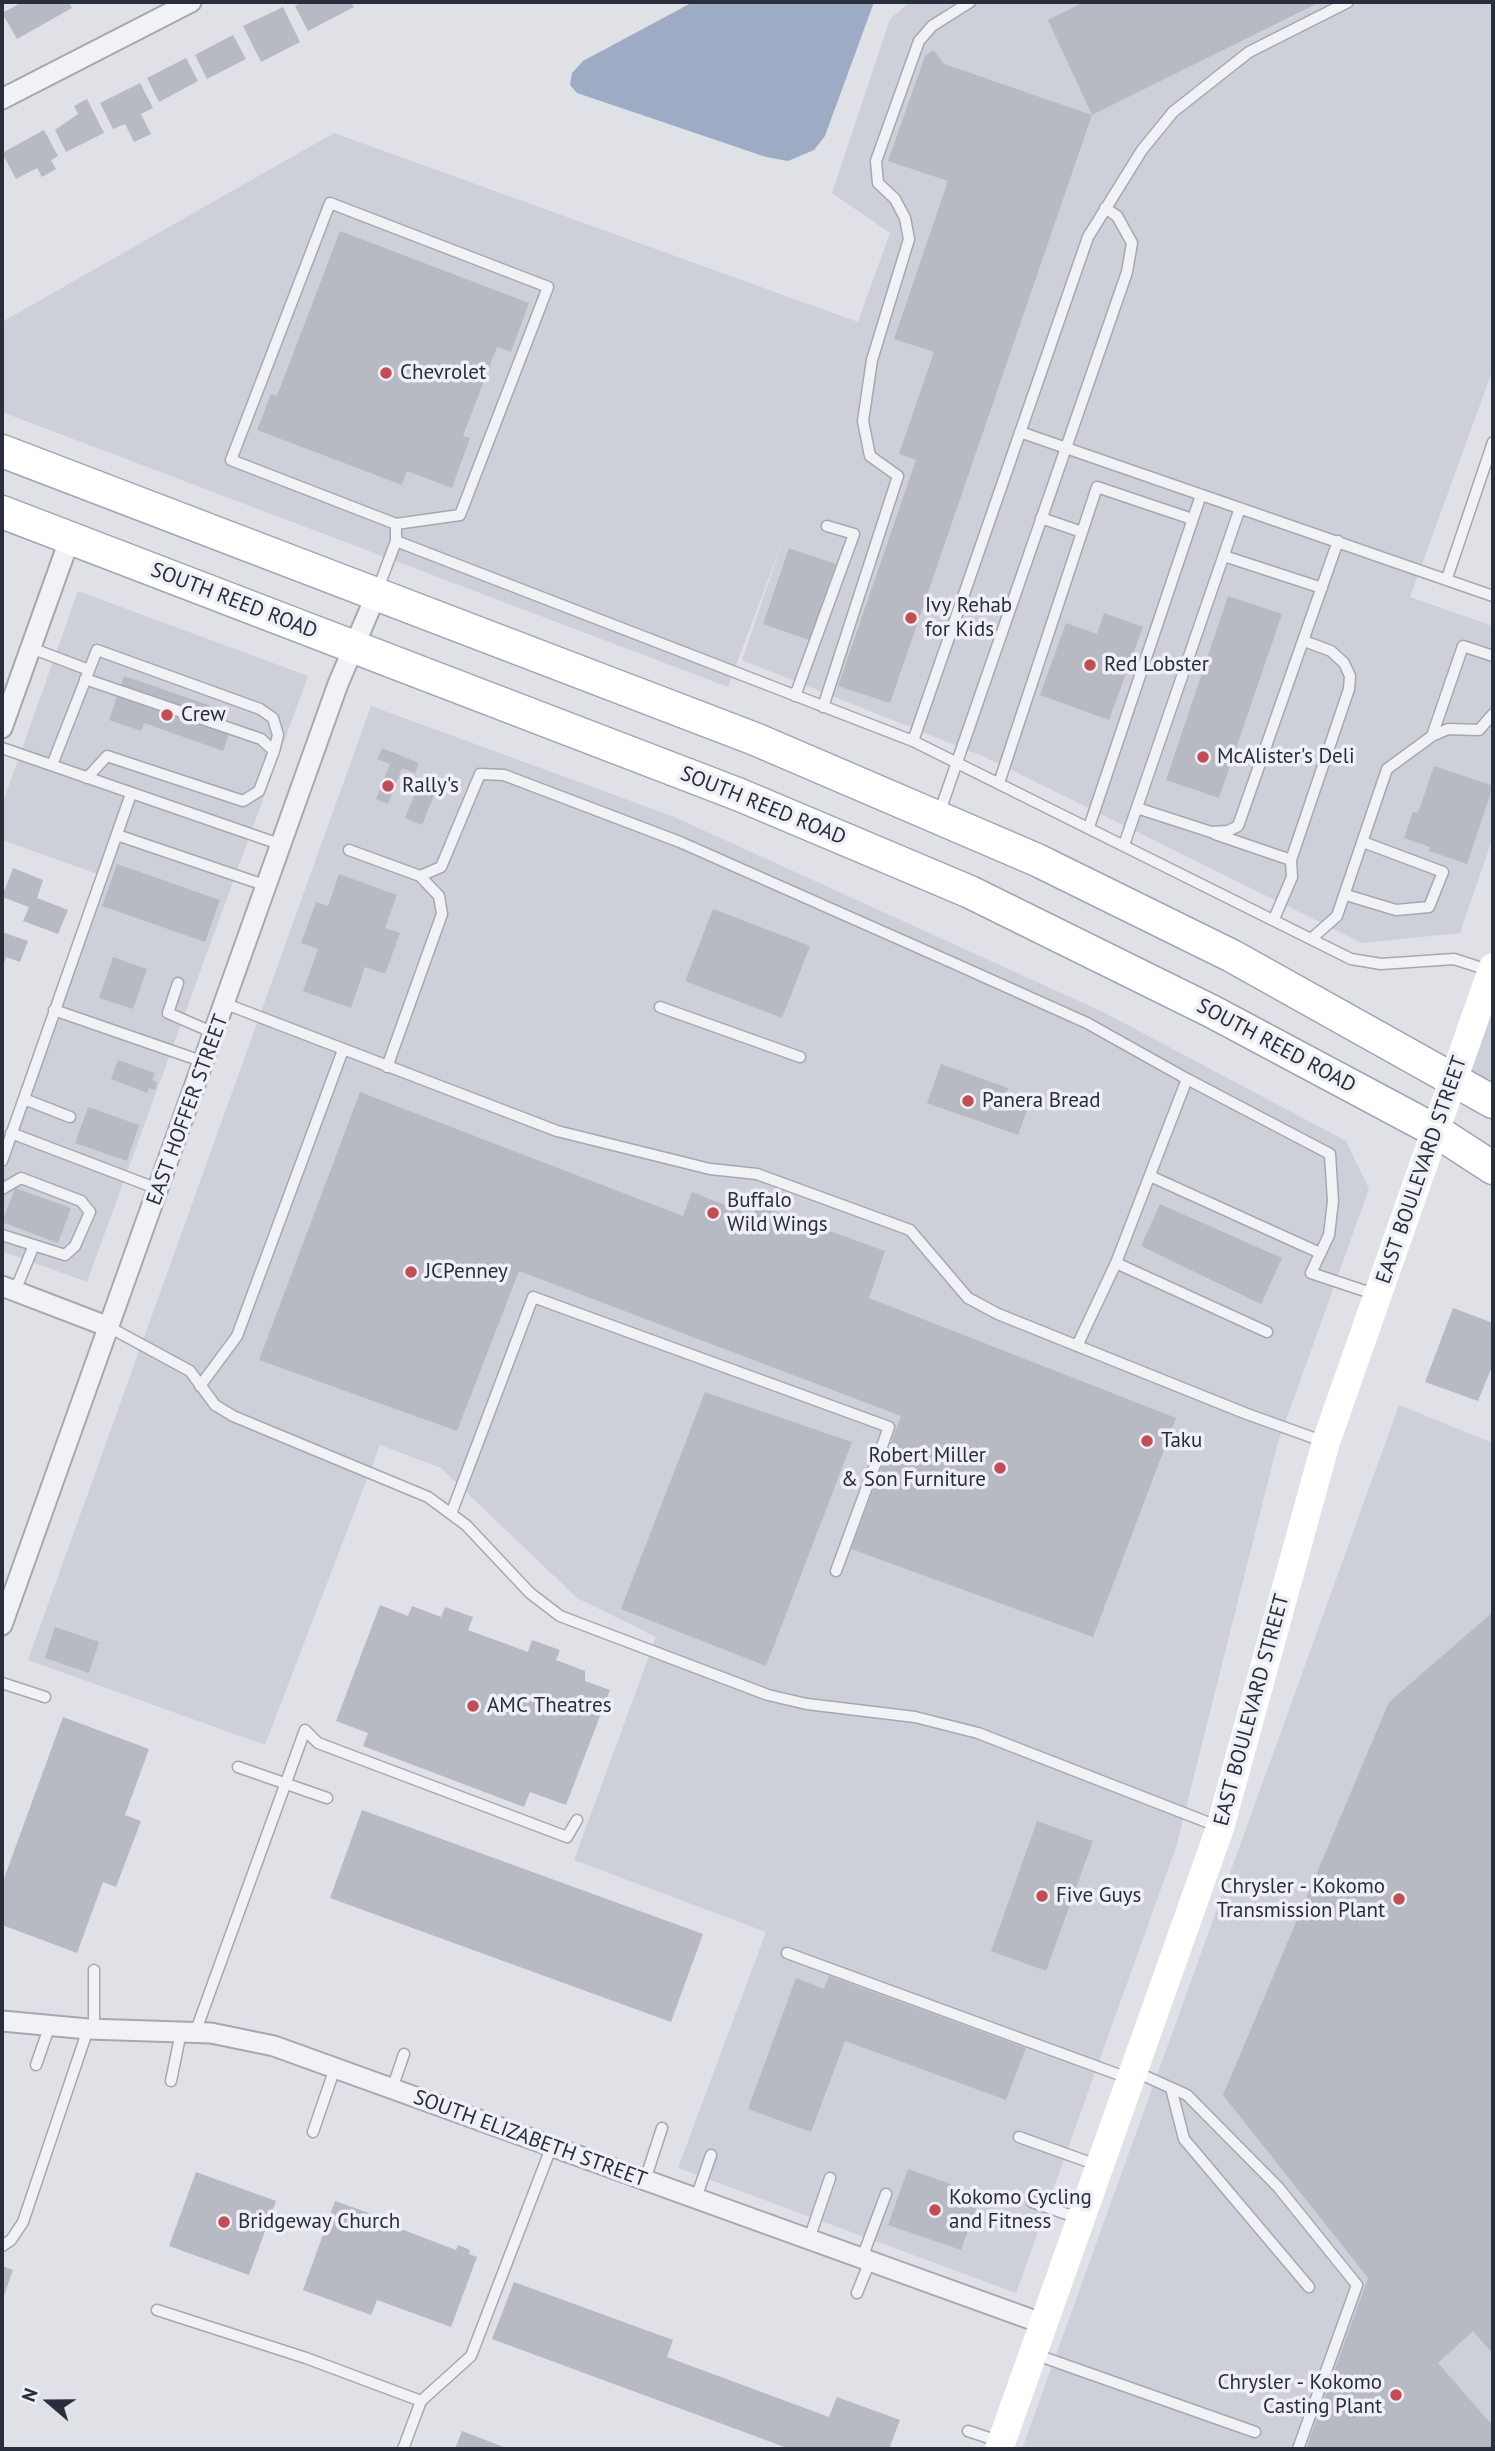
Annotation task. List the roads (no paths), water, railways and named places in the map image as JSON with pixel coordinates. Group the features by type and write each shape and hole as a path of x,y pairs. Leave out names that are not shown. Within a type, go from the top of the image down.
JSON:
{"main road":[{"path":"2,451 755,739 1037,860 1232,956 1493,1102"},
{"name":"SOUTH REED ROAD","path":"2,512 740,795 970,892 1213,1012 1436,1131 1493,1167"},
{"name":"EAST BOULEVARD STREET","path":"1000,2446 1220,1828 1326,1442 1492,970"}],"street":[{"path":"2,99 191,2"},
{"path":"2,728 70,538"},
{"name":"EAST HOFFER STREET","path":"3,1617 353,646 376,595"},
{"path":"8,1289 109,1327"},
{"name":"SOUTH ELIZABETH STREET","path":"2,2021 91,2029 188,2032 274,2046 1044,2324"}],"lane":[{"path":"823,707 898,476 870,456 863,421 872,360 909,239 905,218 895,199 878,183 876,161 919,41 932,26 970,2"},
{"path":"913,741 1088,237 1105,208 1142,150 1173,112 1249,52 1349,2"},
{"path":"330,203 548,287 460,515 396,524 231,460 330,203"},
{"path":"937,817 1127,272 1132,243 1117,216 1105,208"},
{"path":"1020,432 1493,596"},
{"path":"1447,578 1493,442"},
{"path":"999,783 1097,487 1192,519"},
{"path":"1088,827 1201,495"},
{"path":"1125,845 1240,508"},
{"path":"1041,518 1082,533"},
{"path":"376,595 396,541 396,524"},
{"path":"795,696 854,534 827,526"},
{"path":"396,541 913,741 1351,959 1381,964 1454,959 1492,970"},
{"path":"1211,832 1228,831 1238,826 1244,814 1338,541"},
{"path":"1224,556 1322,588"},
{"path":"1274,919 1292,877 1291,860 1349,689 1350,676 1344,663 1331,651 1304,641"},
{"path":"1432,736 1463,646 1493,656"},
{"path":"31,648 87,675 261,739 274,751"},
{"path":"51,765 97,650 260,709 273,718 278,735 259,791 243,801 107,756 87,778"},
{"path":"1311,939 1337,916 1387,769 1432,736 1448,729 1479,730 1493,715"},
{"path":"2,748 282,845"},
{"path":"420,876 441,867 480,774 504,775 680,842 1087,1023 1330,1154 1333,1201 1329,1235 1311,1273 1378,1295"},
{"path":"2,1161 131,794"},
{"path":"1137,808 1291,860"},
{"path":"117,835 267,886"},
{"path":"1346,895 1396,910 1429,907 1443,872 1363,842"},
{"path":"349,850 420,876 439,896 442,914 387,1067"},
{"path":"178,983 168,1013 215,1033"},
{"path":"226,1004 557,1131 710,1168 757,1174 910,1230 968,1298 998,1314 1247,1414 1326,1442"},
{"path":"660,1007 800,1057"},
{"path":"54,1010 205,1062"},
{"path":"200,1386 237,1336 343,1050"},
{"path":"1077,1346 1116,1263 1187,1079"},
{"path":"24,1098 70,1117"},
{"path":"11,1133 159,1189"},
{"path":"1150,1176 1320,1253"},
{"path":"2,1189 21,1178 81,1201 90,1212 75,1246 65,1255 2,1235"},
{"path":"8,1289 34,1245"},
{"path":"1116,1263 1266,1332"},
{"path":"451,1514 533,1297 889,1427 836,1571"},
{"path":"109,1327 190,1371 215,1405 233,1416 428,1497 466,1524 530,1593 560,1616 768,1695 807,1704 915,1717 978,1733 1220,1828"},
{"path":"2,1683 45,1696"},
{"path":"170,2081 305,1730 318,1743 567,1837 577,1819"},
{"path":"238,1767 327,1798"},
{"path":"787,1952 1187,2095 1278,2187 1357,2285 1298,2449"},
{"path":"2,2246 11,2240 23,2222 91,2029 94,1970"},
{"path":"36,2065 50,2025"},
{"path":"392,2089 404,2054"},
{"path":"313,2132 335,2068"},
{"path":"1171,2088 1184,2139 1309,2287"},
{"path":"645,2180 662,2128"},
{"path":"1018,2137 1101,2167"},
{"path":"403,2449 421,2401 471,2356 551,2148"},
{"path":"696,2198 712,2155"},
{"path":"808,2239 830,2178"},
{"path":"857,2293 886,2194"},
{"path":"1032,2202 1082,2219"},
{"path":"158,2310 306,2358 421,2401"},
{"path":"1034,2353 1255,2432"},
{"path":"968,2431 1000,2446"}],"water":[{"path":"693,2 874,2 825,136 814,150 788,161 766,157 577,93 570,85 572,73 583,61"}],"place":[{"name":"Chevrolet","path":"386,373"},
{"name":"Ivy Rehab for Kids","path":"911,618"},
{"name":"Red Lobster","path":"1090,665"},
{"name":"Crew","path":"167,715"},
{"name":"McAlister's Deli","path":"1203,757"},
{"name":"Rally's","path":"388,786"},
{"name":"Panera Bread","path":"968,1101"},
{"name":"Buffalo Wild Wings","path":"713,1213"},
{"name":"JCPenney","path":"411,1272"},
{"name":"Taku","path":"1147,1441"},
{"name":"Robert Miller & Son Furniture","path":"1000,1468"},
{"name":"AMC Theatres","path":"473,1706"},
{"name":"Five Guys","path":"1042,1896"},
{"name":"Chrysler - Kokomo Transmission Plant","path":"1399,1899"},
{"name":"Kokomo Cycling and Fitness","path":"935,2210"},
{"name":"Bridgeway Church","path":"224,2222"},
{"name":"Chrysler - Kokomo Casting Plant","path":"1396,2395"}]}
